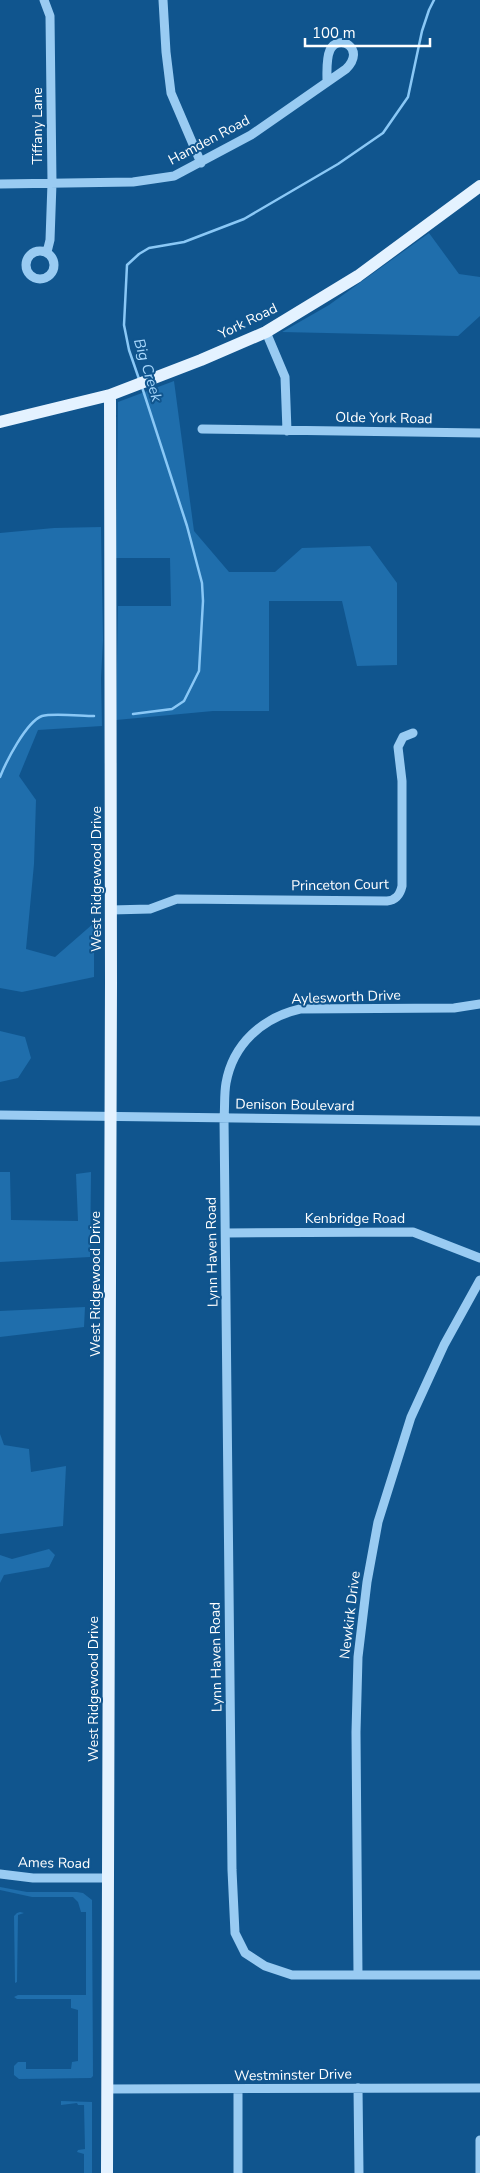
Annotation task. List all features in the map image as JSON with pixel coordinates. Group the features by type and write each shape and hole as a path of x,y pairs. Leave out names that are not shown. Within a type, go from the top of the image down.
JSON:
{"main road":[{"name":"York Road","path":"0,422 110,395 266,332 358,276 480,186"},
{"name":"West Ridgewood Drive","path":"107,2173 111,910 110,395"}],"street":[{"name":"Tiffany Lane","path":"44,0 50,16 52,183 50,240 47,252"},
{"path":"163,0 171,94 201,162"},
{"name":"Hamden Road","path":"0,184 133,182 174,176 251,135 327,81"},
{"path":"266,332 285,378 287,431"},
{"name":"Olde York Road","path":"202,430 480,432"},
{"name":"Princeton Court","path":"111,910 148,910 180,899 387,901 394,899 400,893 402,886 402,781 398,747 403,737 413,733"},
{"name":"Aylesworth Drive","path":"224,1118 226,1083 233,1061 242,1043 260,1026 282,1013 300,1009 454,1008 480,1004"},
{"name":"Denison Boulevard","path":"0,1114 480,1121"},
{"name":"Lynn Haven Road","path":"224,1118 234,1933 246,1953 265,1966 292,1975 480,1975"},
{"name":"Kenbridge Road","path":"226,1233 413,1232 480,1258"},
{"name":"Newkirk Drive","path":"358,1975 356,1732 358,1657 366,1582 378,1522 411,1417 444,1345 480,1280"},
{"name":"Ames Road","path":"0,1874 33,1878 108,1878"},
{"path":"358,2088 359,2173"},
{"name":"Westminster Drive","path":"107,2089 480,2088"},
{"path":"238,2089 238,2173"},
{"path":"480,2140 480,2173"}],"shaded area":[{"path":"429,233 459,274 480,277 480,316 458,336 282,332 329,305"},
{"path":"174,381 194,531 229,572 275,572 302,548 370,546 397,583 397,665 357,666 342,601 269,601 269,711 213,711 116,720 118,606 171,606 170,558 116,558 118,402"},
{"path":"101,527 102,726 38,730 19,776 36,800 34,864 26,949 55,957 94,923 94,977 22,992 0,988 0,533 54,528"},
{"path":"0,1031 25,1037 31,1058 18,1078 0,1082"},
{"path":"0,1172 10,1172 11,1220 78,1221 76,1174 91,1172 90,1257 0,1262"},
{"path":"85,1307 84,1327 0,1337 0,1311"},
{"path":"0,1434 4,1445 29,1449 31,1472 66,1466 63,1526 0,1534"},
{"path":"49,1549 55,1555 49,1567 4,1575 0,1583 0,1555 12,1559"},
{"path":"0,1887 27,1892 77,1892 83,1893 92,1900 93,2076 91,2078 19,2079 14,2075 14,2066 18,2062 26,2062 26,2069 71,2069 72,2062 78,2061 78,2010 71,2008 71,1999 17,1999 14,1997 18,1995 86,1995 86,1912 81,1912 78,1902 73,1897 32,1897 0,1890"},
{"path":"20,1912 24,1913 18,1915 17,1982 15,1983 14,1916"},
{"path":"61,2101 92,2102 92,2173 84,2173 84,2154 77,2152 78,2150 85,2149 84,2105 78,2105 77,2103 61,2105"}],"waterway":[{"name":"Big Creek","path":"139,379 129,350 124,325 127,265 149,248 184,242 244,219 338,164 383,133 408,97 422,31 434,0"},
{"name":"Big Creek","path":"133,714 172,709 184,701 199,671 203,601 202,583 187,526 142,387"},
{"name":"Big Creek","path":"0,777 23,734 42,716 94,716"}]}
